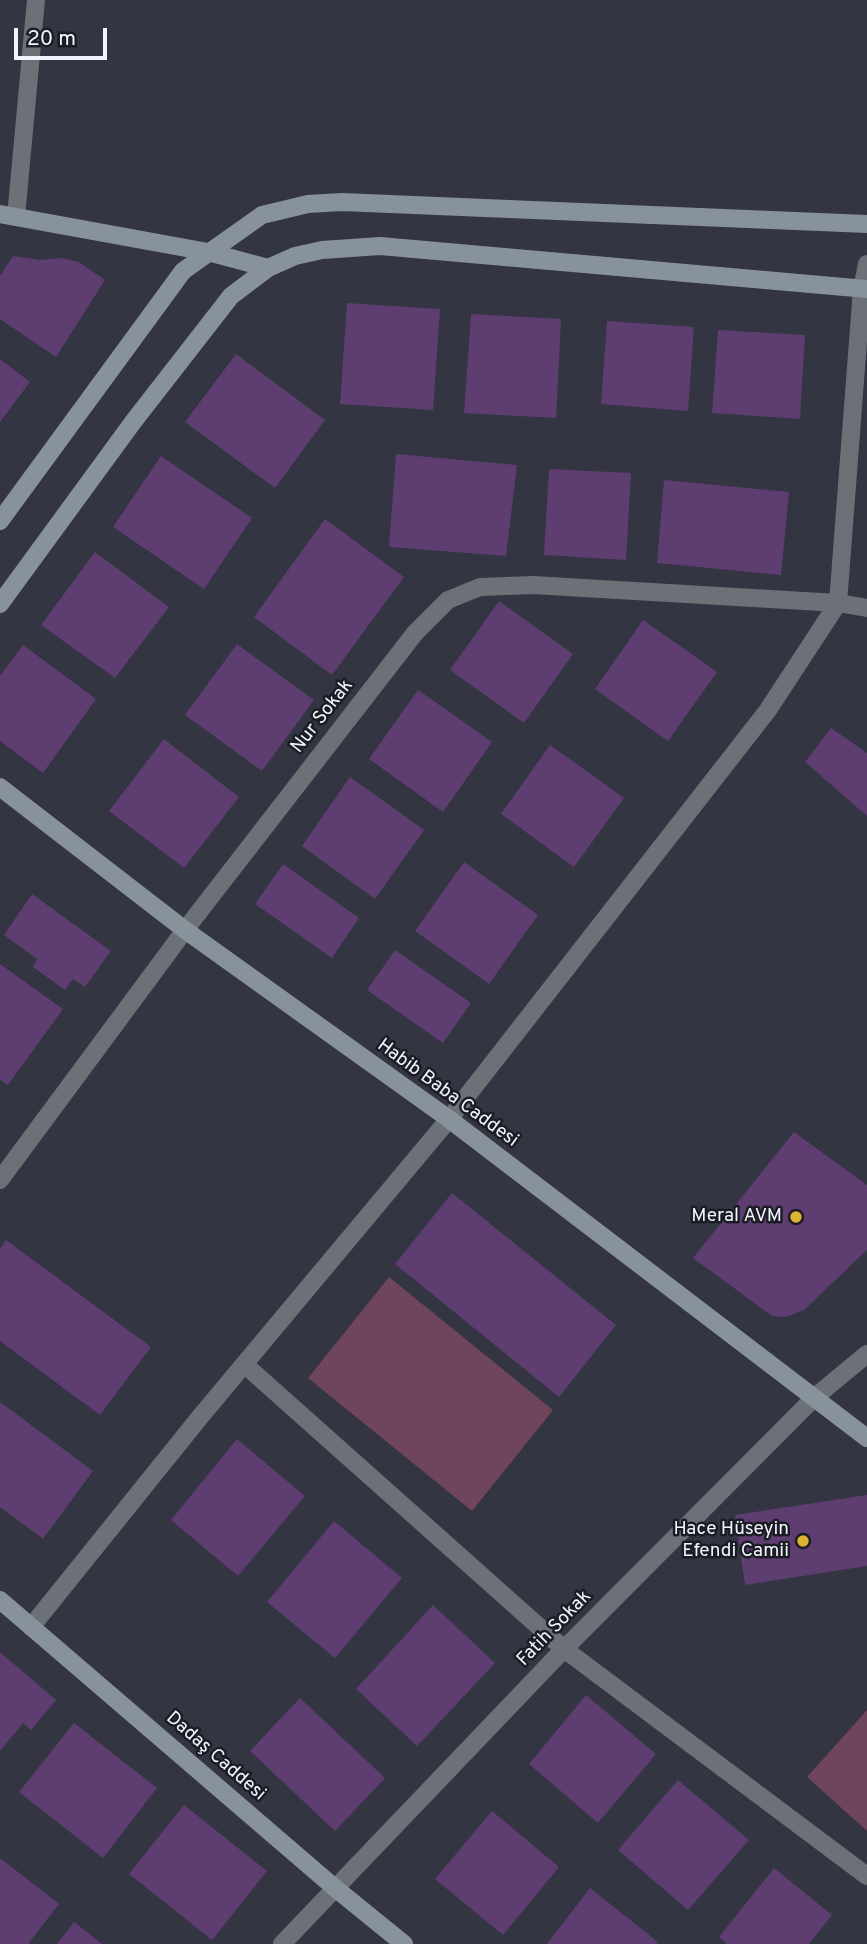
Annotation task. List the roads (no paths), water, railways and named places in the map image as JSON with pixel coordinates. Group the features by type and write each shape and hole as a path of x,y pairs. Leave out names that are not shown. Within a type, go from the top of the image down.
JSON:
{"street":[{"path":"36,0 8,215 208,251 268,268"},
{"path":"0,521 183,271 262,215 307,204 342,202 867,224"},
{"path":"0,604 133,422 231,296 268,268 295,256 322,250 380,246 864,289"},
{"path":"31,1628 244,1364 449,1119 768,710 838,603 867,264"},
{"name":"Nur Sokak","path":"0,1180 185,930 415,633 448,600 480,587 533,585 838,603 867,608"},
{"name":"Habib Baba Caddesi","path":"0,788 185,930 449,1119 867,1438"},
{"name":"Fatih Sokak","path":"282,1944 564,1649 814,1397 867,1354"},
{"path":"244,1364 564,1649 867,1876"},
{"name":"Dadaş Caddesi","path":"0,1601 404,1944"}],"place":[{"name":"Meral AVM","path":"796,1217"},
{"name":"Hace Hüseyin Efendi Camii","path":"803,1541"}]}
